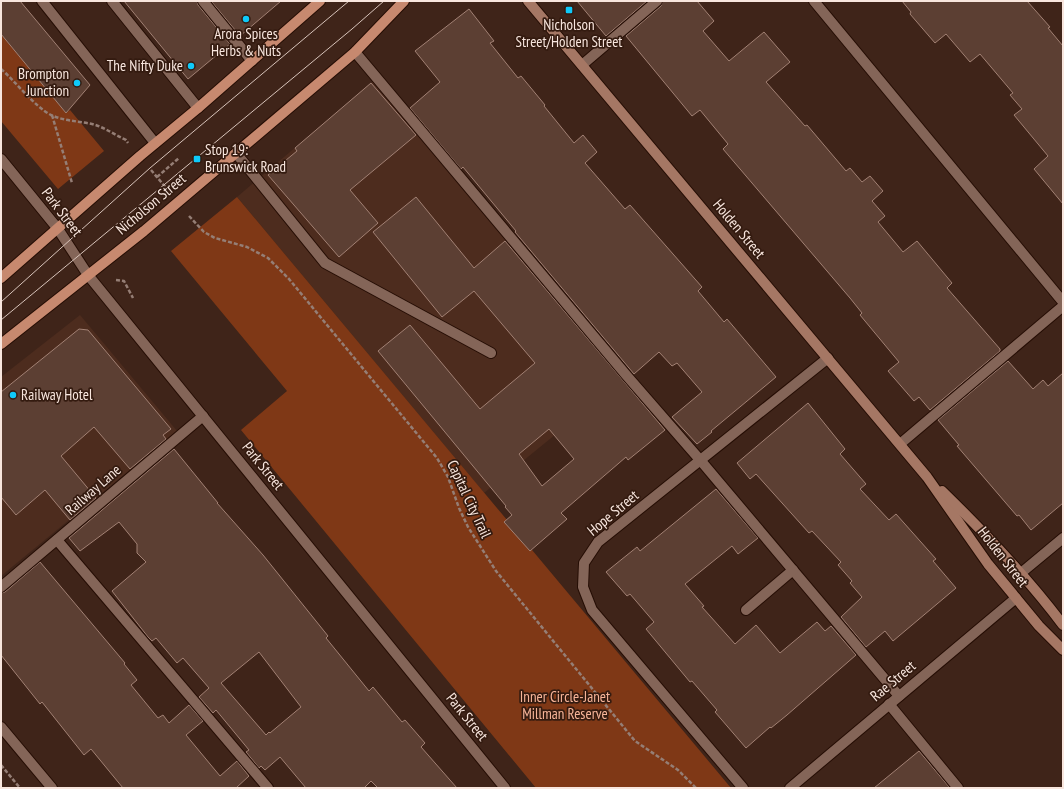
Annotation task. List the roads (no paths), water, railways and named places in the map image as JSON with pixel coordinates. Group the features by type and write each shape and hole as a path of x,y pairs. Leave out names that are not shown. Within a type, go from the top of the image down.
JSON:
{"main road":[{"path":"1,278 320,1"},
{"name":"Nicholson Street","path":"1,344 178,202 355,52 404,1"},
{"name":"Holden Street","path":"528,1 900,444 927,477 984,558 1039,626 1063,650"},
{"name":"Holden Street","path":"927,477 971,519 1021,573 1063,626"}],"street":[{"path":"42,1 155,143"},
{"path":"112,1 198,108"},
{"path":"202,1 252,61"},
{"path":"582,65 657,1"},
{"path":"814,1 1063,302"},
{"path":"355,52 622,370 701,461 899,696"},
{"path":"236,153 325,263 491,353"},
{"name":"Park Street","path":"1,159 58,228 88,275 505,788"},
{"path":"900,444 1063,306"},
{"name":"Hope Street","path":"743,788 592,610 583,587 584,563 598,542 828,358"},
{"name":"Railway Lane","path":"1,587 203,416"},
{"path":"1021,573 1063,538"},
{"path":"57,540 268,788"},
{"path":"746,610 793,570"},
{"name":"Rae Street","path":"790,788 1016,598"},
{"path":"889,704 958,788"},
{"path":"1,727 52,788"}],"tram line":[{"path":"1,302 150,168 349,1"},
{"path":"1,320 384,1"}],"place":[{"name":"Nicholson Street/Holden Street","path":"569,10"},
{"name":"Arora Spices Herbs & Nuts","path":"246,19"},
{"name":"The Nifty Duke","path":"191,66"},
{"name":"Brompton Junction","path":"77,83"},
{"name":"Stop 19: Brunswick Road","path":"197,159"},
{"name":"Railway Hotel","path":"13,395"}],"park label":[{"name":"Inner Circle-Janet Millman Reserve","path":"565,706"}]}
